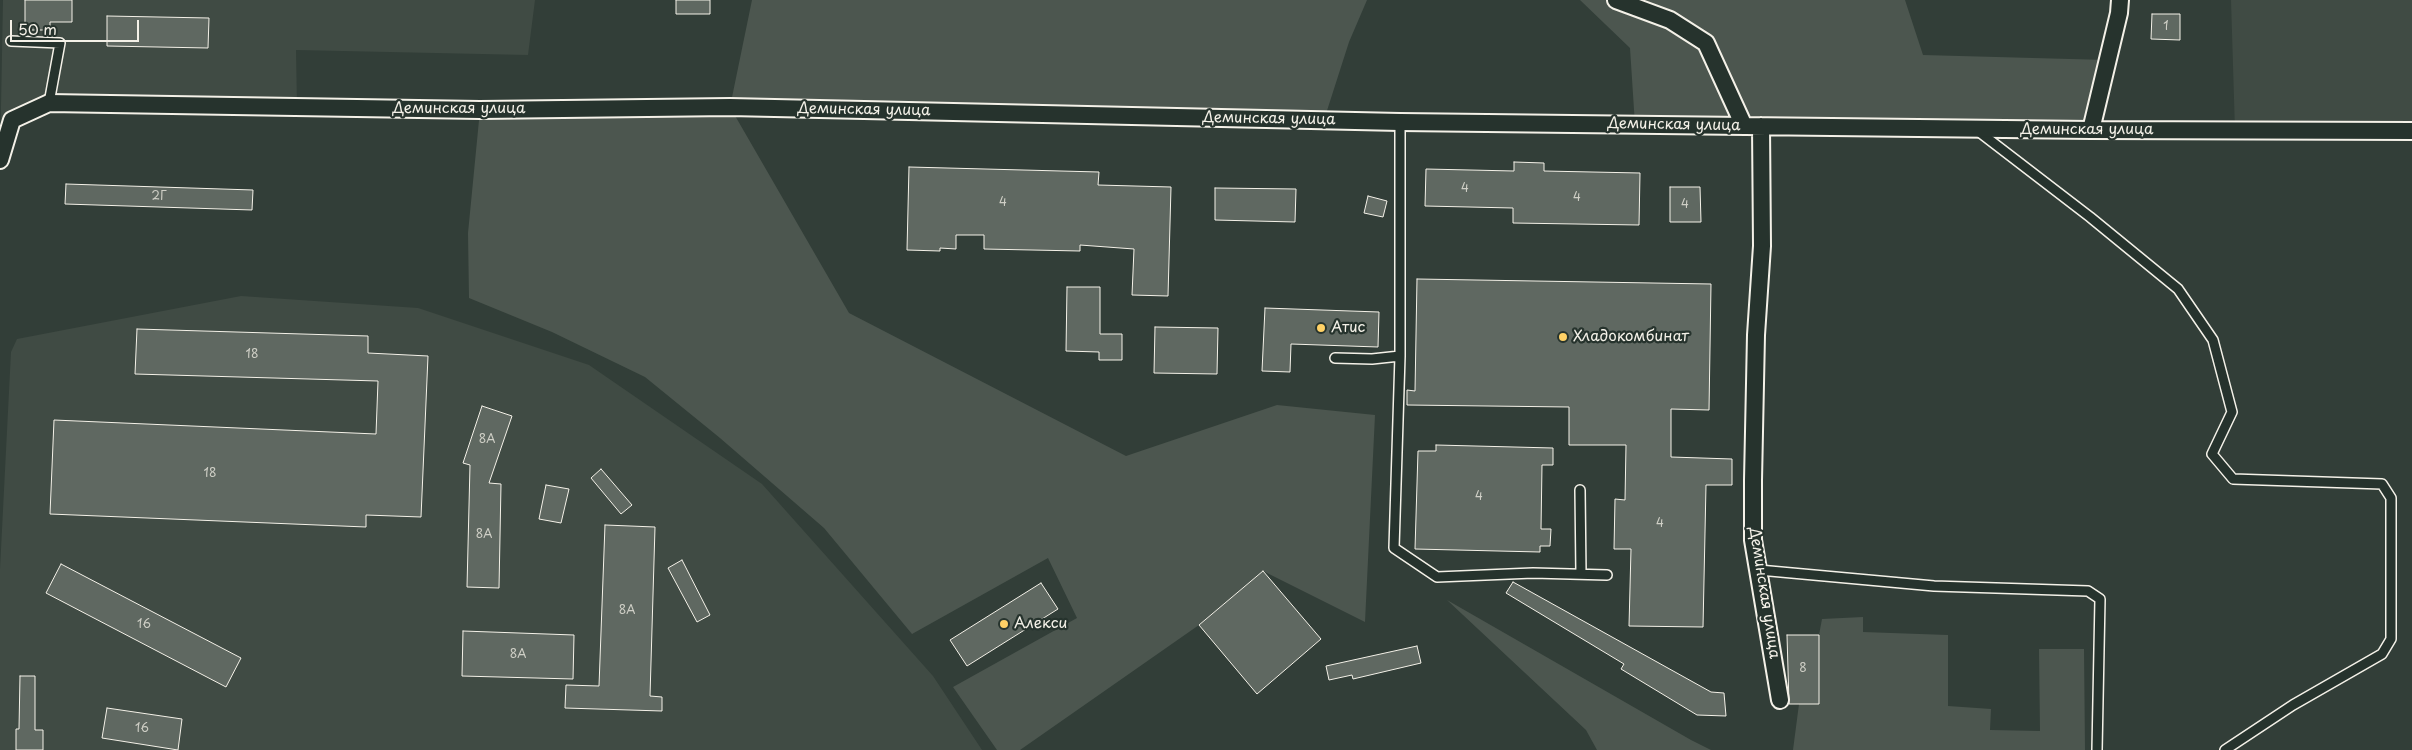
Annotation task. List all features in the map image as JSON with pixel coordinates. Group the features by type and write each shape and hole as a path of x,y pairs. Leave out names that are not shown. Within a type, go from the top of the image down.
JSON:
{"street":[{"path":"1616,0 1670,20 1706,43 1744,126"},
{"path":"2091,130 2119,13 2120,0"},
{"name":"Деминская улица","path":"0,160 12,120 49,104 480,110 730,107 1400,122 2412,132"},
{"name":"Деминская улица","path":"1761,126 1762,246 1756,335 1752,480 1754,540 1780,700"}],"lane":[{"path":"11,41 60,43 49,104"},
{"path":"1400,122 1400,356 1394,548 1437,577 1533,573 1607,575"},
{"path":"1976,129 2090,217 2178,289 2213,340 2232,412 2212,454 2233,479 2382,484 2391,498 2391,639 2382,654 2293,705 2225,750"},
{"path":"1335,358 1400,356"},
{"path":"1580,490 1580,574"},
{"path":"1758,570 1934,586 2088,592 2100,599 2097,750"}],"shaded area":[{"path":"3,0 535,0 528,55 296,50 297,107 49,103 12,120 0,160"},
{"path":"752,0 1367,0 1349,42 1324,120 730,107"},
{"path":"1580,0 1905,0 1923,55 2107,60 2091,130 1635,125 1630,48"},
{"path":"2231,0 2412,0 2412,131 2235,131"},
{"path":"730,107 849,313 1126,456 1277,405 1375,415 1365,622 1263,571 1199,625 1020,750 997,750 953,687 1077,618 1048,558 912,634 824,528 720,438 645,377 552,332 469,298 468,233 480,110"},
{"path":"241,296 418,308 589,365 762,484 933,676 982,750 0,750 0,569 11,352 17,339"},
{"path":"1447,600 1711,750 1597,750 1586,730"},
{"path":"1863,617 1863,632 1948,635 1948,706 1991,709 1990,730 2040,731 2039,649 2084,649 2085,750 1793,750 1799,704 1819,704 1819,635 1822,619"}],"building":[{"path":"25,0 72,0 72,22 50,22 50,30 25,30"},
{"path":"676,0 710,0 710,14 676,14"},
{"path":"2152,14 2180,14 2180,40 2151,39"},
{"path":"107,16 209,18 208,48 107,46"},
{"path":"1514,162 1544,163 1544,171 1640,173 1639,225 1513,223 1513,208 1425,206 1426,169 1514,171"},
{"path":"909,167 1099,172 1098,185 1171,187 1168,296 1132,295 1134,249 1080,245 1080,251 984,249 984,235 956,235 956,249 940,248 940,251 907,250"},
{"path":"66,184 253,190 252,210 65,204"},
{"path":"1670,187 1700,187 1701,222 1670,222"},
{"path":"1215,188 1296,189 1295,222 1215,220"},
{"path":"1368,196 1387,201 1383,217 1364,213"},
{"name":"Хладокомбинат","path":"1417,279 1711,284 1709,410 1671,409 1671,457 1732,459 1732,485 1706,485 1703,627 1629,626 1631,549 1614,549 1615,499 1625,500 1626,445 1569,445 1569,407 1407,405 1407,390 1415,391"},
{"path":"1067,287 1100,287 1100,334 1122,334 1122,360 1099,360 1099,352 1066,351"},
{"name":"Атис","path":"1265,308 1379,312 1378,347 1291,344 1290,372 1262,371"},
{"path":"1155,327 1218,328 1217,374 1154,373"},
{"path":"137,329 368,336 368,353 428,356 421,517 366,515 366,527 50,514 54,420 376,434 378,381 135,374"},
{"path":"482,406 512,416 489,483 501,484 499,588 467,587 470,465 463,463"},
{"path":"1436,445 1553,448 1553,465 1542,465 1541,529 1551,529 1550,546 1540,546 1540,552 1415,549 1418,451 1436,451"},
{"path":"601,469 632,505 621,514 591,478"},
{"path":"546,485 569,489 561,523 539,519"},
{"path":"605,525 655,527 650,696 662,697 662,711 565,708 566,685 599,686"},
{"path":"682,560 710,615 697,622 668,568"},
{"path":"61,564 241,658 226,687 46,593"},
{"path":"1263,571 1321,639 1257,694 1199,625"},
{"path":"1513,582 1711,692 1724,693 1726,716 1697,715 1621,669 1624,664 1506,593"},
{"name":"Алекси","path":"1041,583 1058,609 967,666 950,640"},
{"path":"463,631 574,635 573,679 462,676"},
{"path":"1787,635 1819,635 1819,704 1789,704"},
{"path":"1417,646 1421,663 1353,679 1352,675 1329,680 1326,666"},
{"path":"20,676 35,676 35,730 43,730 43,750 16,750 16,729 19,729"},
{"path":"107,708 182,719 178,750 102,738"}],"place":[{"name":"Атис","path":"1321,328"},
{"name":"Хладокомбинат","path":"1563,337"},
{"name":"Алекси","path":"1004,624"}]}
